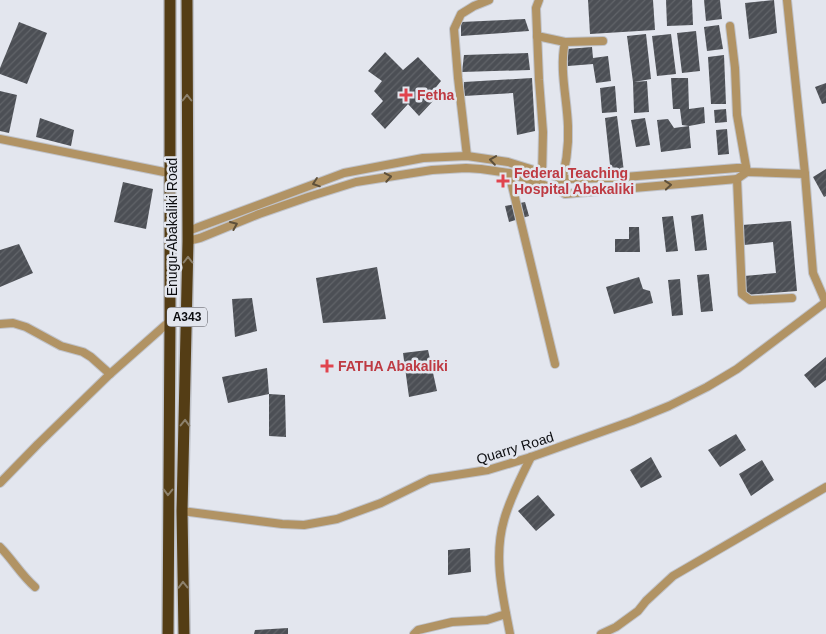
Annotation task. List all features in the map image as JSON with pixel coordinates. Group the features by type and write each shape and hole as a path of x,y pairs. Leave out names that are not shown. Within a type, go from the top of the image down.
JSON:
{"highway":[{"name":"A343","path":"168,634 170,0"},
{"name":"Enugu-Abakaliki Road","path":"184,634 182,511 188,236 187,0"}],"street":[{"path":"467,156 454,29 461,14 489,0"},
{"path":"539,0 536,8 543,132 541,184"},
{"path":"787,0 813,273 826,303"},
{"path":"730,26 736,68 737,115 747,172"},
{"path":"537,36 565,42 603,41"},
{"path":"559,190 562,180 568,127 562,62 565,42"},
{"path":"0,138 169,173"},
{"path":"188,236 344,173 423,158 467,156 508,162 562,180 737,168 747,172 805,174"},
{"path":"188,236 200,238 258,214 356,182 432,170 466,168 508,174 559,190 565,194 737,179 747,172"},
{"path":"700,171 701,182"},
{"path":"508,174 554,364"},
{"path":"642,175 643,187"},
{"path":"737,179 742,294 750,300 792,298"},
{"name":"Quarry Road","path":"182,511 282,524 304,525 337,519 381,503 430,479 488,470 531,457 669,406 707,387 737,369 826,303"},
{"path":"0,483 110,374 170,321 187,320"},
{"path":"0,324 13,323 26,327 61,346 83,352 110,374"},
{"path":"510,634 499,566 500,542 504,520 531,457"},
{"path":"601,634 616,627 638,611 673,576 826,487"},
{"path":"0,547 15,564 20,574 34,587"},
{"path":"414,634 418,630 452,622 487,620 506,614"}],"building":[{"path":"588,0 653,0 655,30 590,34"},
{"path":"666,0 692,0 693,25 667,26"},
{"path":"704,0 720,0 722,19 706,21"},
{"path":"774,0 777,33 749,39 745,3"},
{"path":"525,19 529,31 461,36 461,22"},
{"path":"19,22 47,33 27,84 0,74 0,68"},
{"path":"719,25 723,49 707,51 704,27"},
{"path":"696,31 700,71 682,73 677,33"},
{"path":"646,34 651,79 634,82 647,81 649,112 634,113 633,82 627,36"},
{"path":"671,34 676,74 657,76 652,36"},
{"path":"592,47 593,58 608,56 611,81 596,83 593,64 568,66 567,49"},
{"path":"385,52 403,70 418,57 441,81 428,97 433,101 419,116 408,104 385,129 371,114 383,101 374,91 382,81 368,71"},
{"path":"528,53 530,70 462,72 464,55"},
{"path":"724,55 726,104 711,104 708,57"},
{"path":"532,78 535,131 517,135 513,93 464,96 464,82"},
{"path":"671,78 688,78 689,109 704,107 705,123 689,126 682,125 680,109 673,109"},
{"path":"826,83 826,103 822,104 815,87"},
{"path":"615,86 617,112 602,113 600,88"},
{"path":"0,91 17,95 9,133 0,131"},
{"path":"726,109 727,122 715,123 714,110"},
{"path":"617,116 624,172 611,174 605,118"},
{"path":"40,118 74,130 71,146 36,137"},
{"path":"645,118 650,145 636,147 631,120"},
{"path":"668,119 674,128 689,126 691,148 661,152 657,120"},
{"path":"727,129 729,154 718,155 716,130"},
{"path":"826,169 826,196 824,197 813,177"},
{"path":"123,182 153,189 146,229 114,222"},
{"path":"525,202 529,216 509,222 505,206"},
{"path":"703,214 707,250 695,251 691,216"},
{"path":"673,216 678,251 666,252 662,217"},
{"path":"791,221 797,291 746,295 744,276 776,273 773,242 744,245 742,225"},
{"path":"629,227 639,227 640,252 615,252 615,239 629,239"},
{"path":"19,244 33,273 0,287 0,250"},
{"path":"377,267 386,319 323,323 316,278"},
{"path":"709,274 713,311 701,312 697,275"},
{"path":"639,277 643,289 650,291 653,303 614,314 606,287"},
{"path":"680,279 683,315 672,316 668,280"},
{"path":"252,298 257,331 235,337 232,299"},
{"path":"428,350 437,391 409,397 403,353"},
{"path":"826,357 826,380 815,388 804,375"},
{"path":"267,368 269,394 228,403 222,377"},
{"path":"269,394 285,395 286,437 269,436"},
{"path":"736,434 746,450 720,467 708,450"},
{"path":"651,457 662,477 641,488 630,470"},
{"path":"762,460 774,480 751,496 739,474"},
{"path":"538,495 555,515 536,531 518,511"},
{"path":"470,548 471,572 448,575 448,550"},
{"path":"288,628 288,634 254,634 255,630"}],"place":[{"name":"Fetha","path":"406,95"},
{"name":"Federal Teaching Hospital Abakaliki","path":"503,181"},
{"name":"FATHA Abakaliki","path":"327,366"}]}
